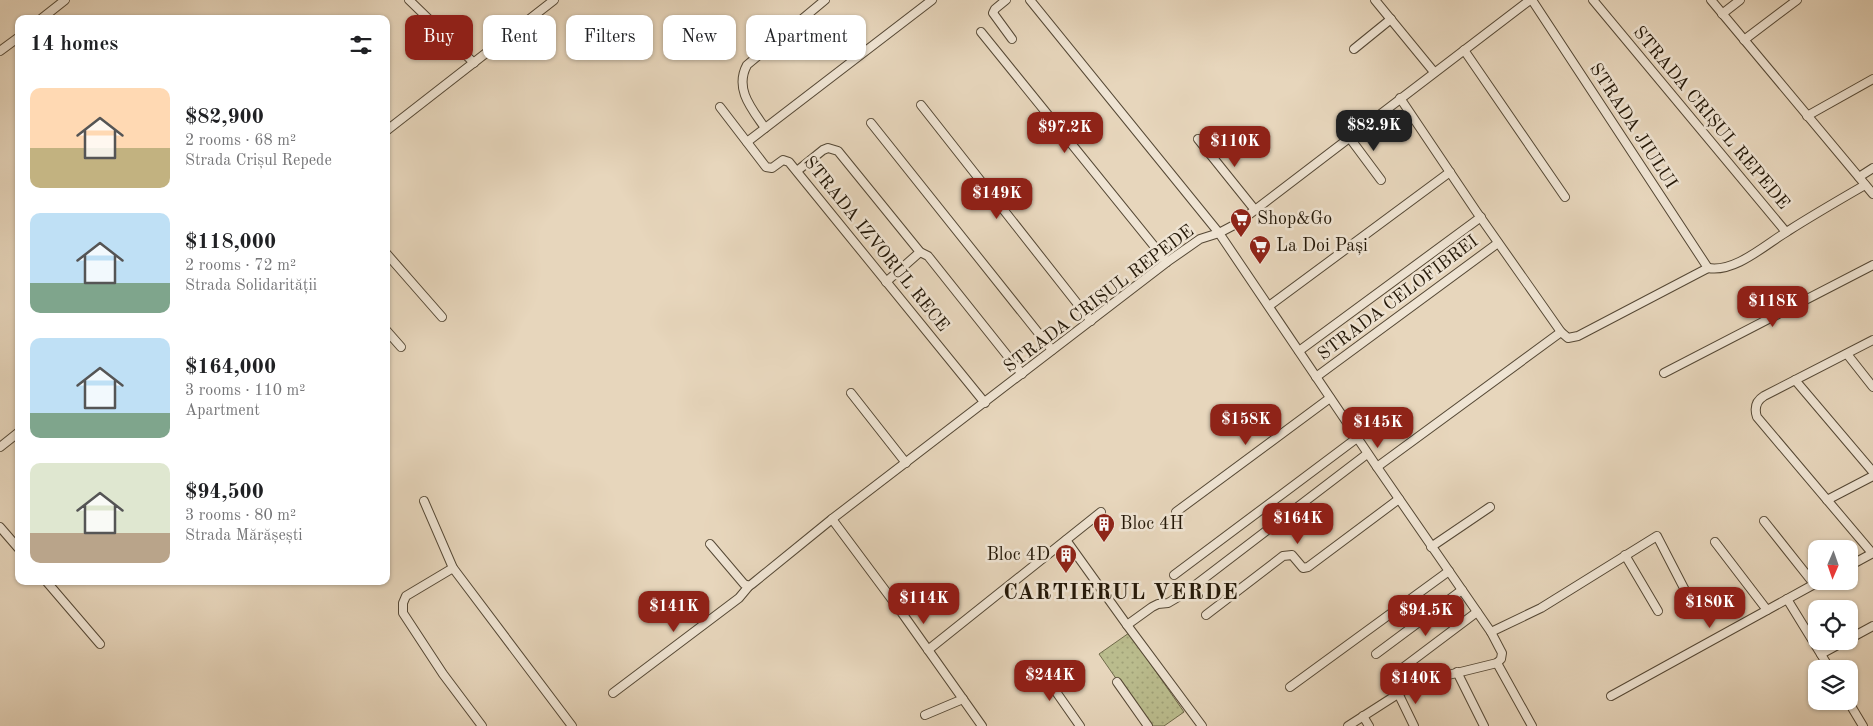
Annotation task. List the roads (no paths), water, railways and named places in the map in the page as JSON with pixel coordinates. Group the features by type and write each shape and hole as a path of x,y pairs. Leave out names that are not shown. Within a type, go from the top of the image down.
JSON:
{"street":[{"path":"46,15 65,0"},
{"path":"409,0 474,63"},
{"path":"390,128 554,0"},
{"path":"765,128 744,95 742,86 743,71 746,65 826,0"},
{"path":"747,142 932,0"},
{"path":"1006,0 993,13 1012,39"},
{"name":"STRADA CELOFIBREI","path":"1030,0 1219,232 1367,454 1491,632 1502,653 1501,659 1497,663 1532,726"},
{"path":"1375,0 1434,72"},
{"name":"STRADA CRIȘUL REPEDE","path":"613,693 740,598 749,586 832,519 1167,262 1200,239 1238,223 1531,0"},
{"name":"STRADA JIULUI","path":"1531,0 1708,268"},
{"name":"STRADA CRIȘUL REPEDE","path":"1594,0 1786,232"},
{"path":"1711,0 1873,194"},
{"path":"1722,14 1740,0"},
{"path":"1744,40 1797,0"},
{"path":"1354,49 1391,19"},
{"path":"980,32 1167,262"},
{"path":"0,52 15,40"},
{"path":"1464,50 1565,197"},
{"path":"1807,116 1873,79"},
{"path":"1400,98 1498,243 1568,338 1578,336 1708,268 1720,269 1742,261 1786,232 1865,185"},
{"path":"920,105 1091,321"},
{"name":"STRADA IZVORUL RECE","path":"720,106 766,167 772,168 786,160 797,171 985,402"},
{"path":"871,123 1052,350"},
{"path":"1349,137 1381,180"},
{"path":"1198,139 1255,210"},
{"path":"797,171 823,150 828,148 838,151 920,252 928,256 1022,374"},
{"path":"1859,178 1873,168"},
{"path":"1269,306 1450,172"},
{"name":"STRADA CELOFIBREI","path":"1299,351 1481,217"},
{"name":"STRADA CELOFIBREI","path":"1316,377 1498,243"},
{"path":"886,282 920,252"},
{"path":"390,258 442,317"},
{"path":"1664,373 1873,265"},
{"path":"1377,468 1562,332"},
{"path":"390,334 402,347"},
{"path":"1858,561 1873,553 1757,417 1756,412 1757,403 1761,398 1873,340"},
{"path":"1846,354 1873,387"},
{"path":"1795,380 1873,472"},
{"path":"851,393 906,463"},
{"path":"1176,512 1330,398"},
{"path":"0,447 15,435"},
{"path":"1174,575 1357,438"},
{"path":"1126,625 1152,607 1168,603 1185,593 1367,454"},
{"path":"1827,500 1873,476"},
{"path":"1206,615 1283,556 1292,554 1302,568 1308,568 1399,499"},
{"path":"424,501 453,568 572,726"},
{"path":"1431,547 1490,507"},
{"path":"928,650 1101,512"},
{"path":"832,519 982,726"},
{"path":"1764,521 1808,572"},
{"path":"0,527 15,542"},
{"path":"1491,632 1541,608 1657,536 1688,594"},
{"path":"1066,540 1126,625 1202,726"},
{"path":"1715,542 1767,610"},
{"path":"710,544 744,584 749,586"},
{"path":"1625,555 1658,611"},
{"path":"453,568 406,596 403,604 403,613 443,674 482,726"},
{"path":"1290,687 1448,571"},
{"path":"49,585 100,644"},
{"path":"1611,696 1808,588"},
{"path":"1376,654 1462,590"},
{"path":"1787,599 1825,660"},
{"path":"1388,679 1478,612"},
{"path":"1858,634 1873,626"},
{"path":"1821,654 1828,650"},
{"path":"1348,726 1398,693 1419,683 1497,663"},
{"path":"1038,666 1080,726"},
{"path":"1457,672 1484,726"},
{"path":"1117,682 1148,726"},
{"path":"1398,693 1414,726"},
{"path":"925,715 963,699"},
{"path":"1853,710 1863,726"},
{"path":"1363,716 1369,726"}],"place":[{"name":"Shop&Go","path":"1241,238"},
{"name":"La Doi Pași","path":"1260,265"},
{"name":"Bloc 4H","path":"1104,543"},
{"name":"Bloc 4D","path":"1066,574"}],"district":[{"name":"CARTIERUL VERDE","path":"1121,593"}]}
